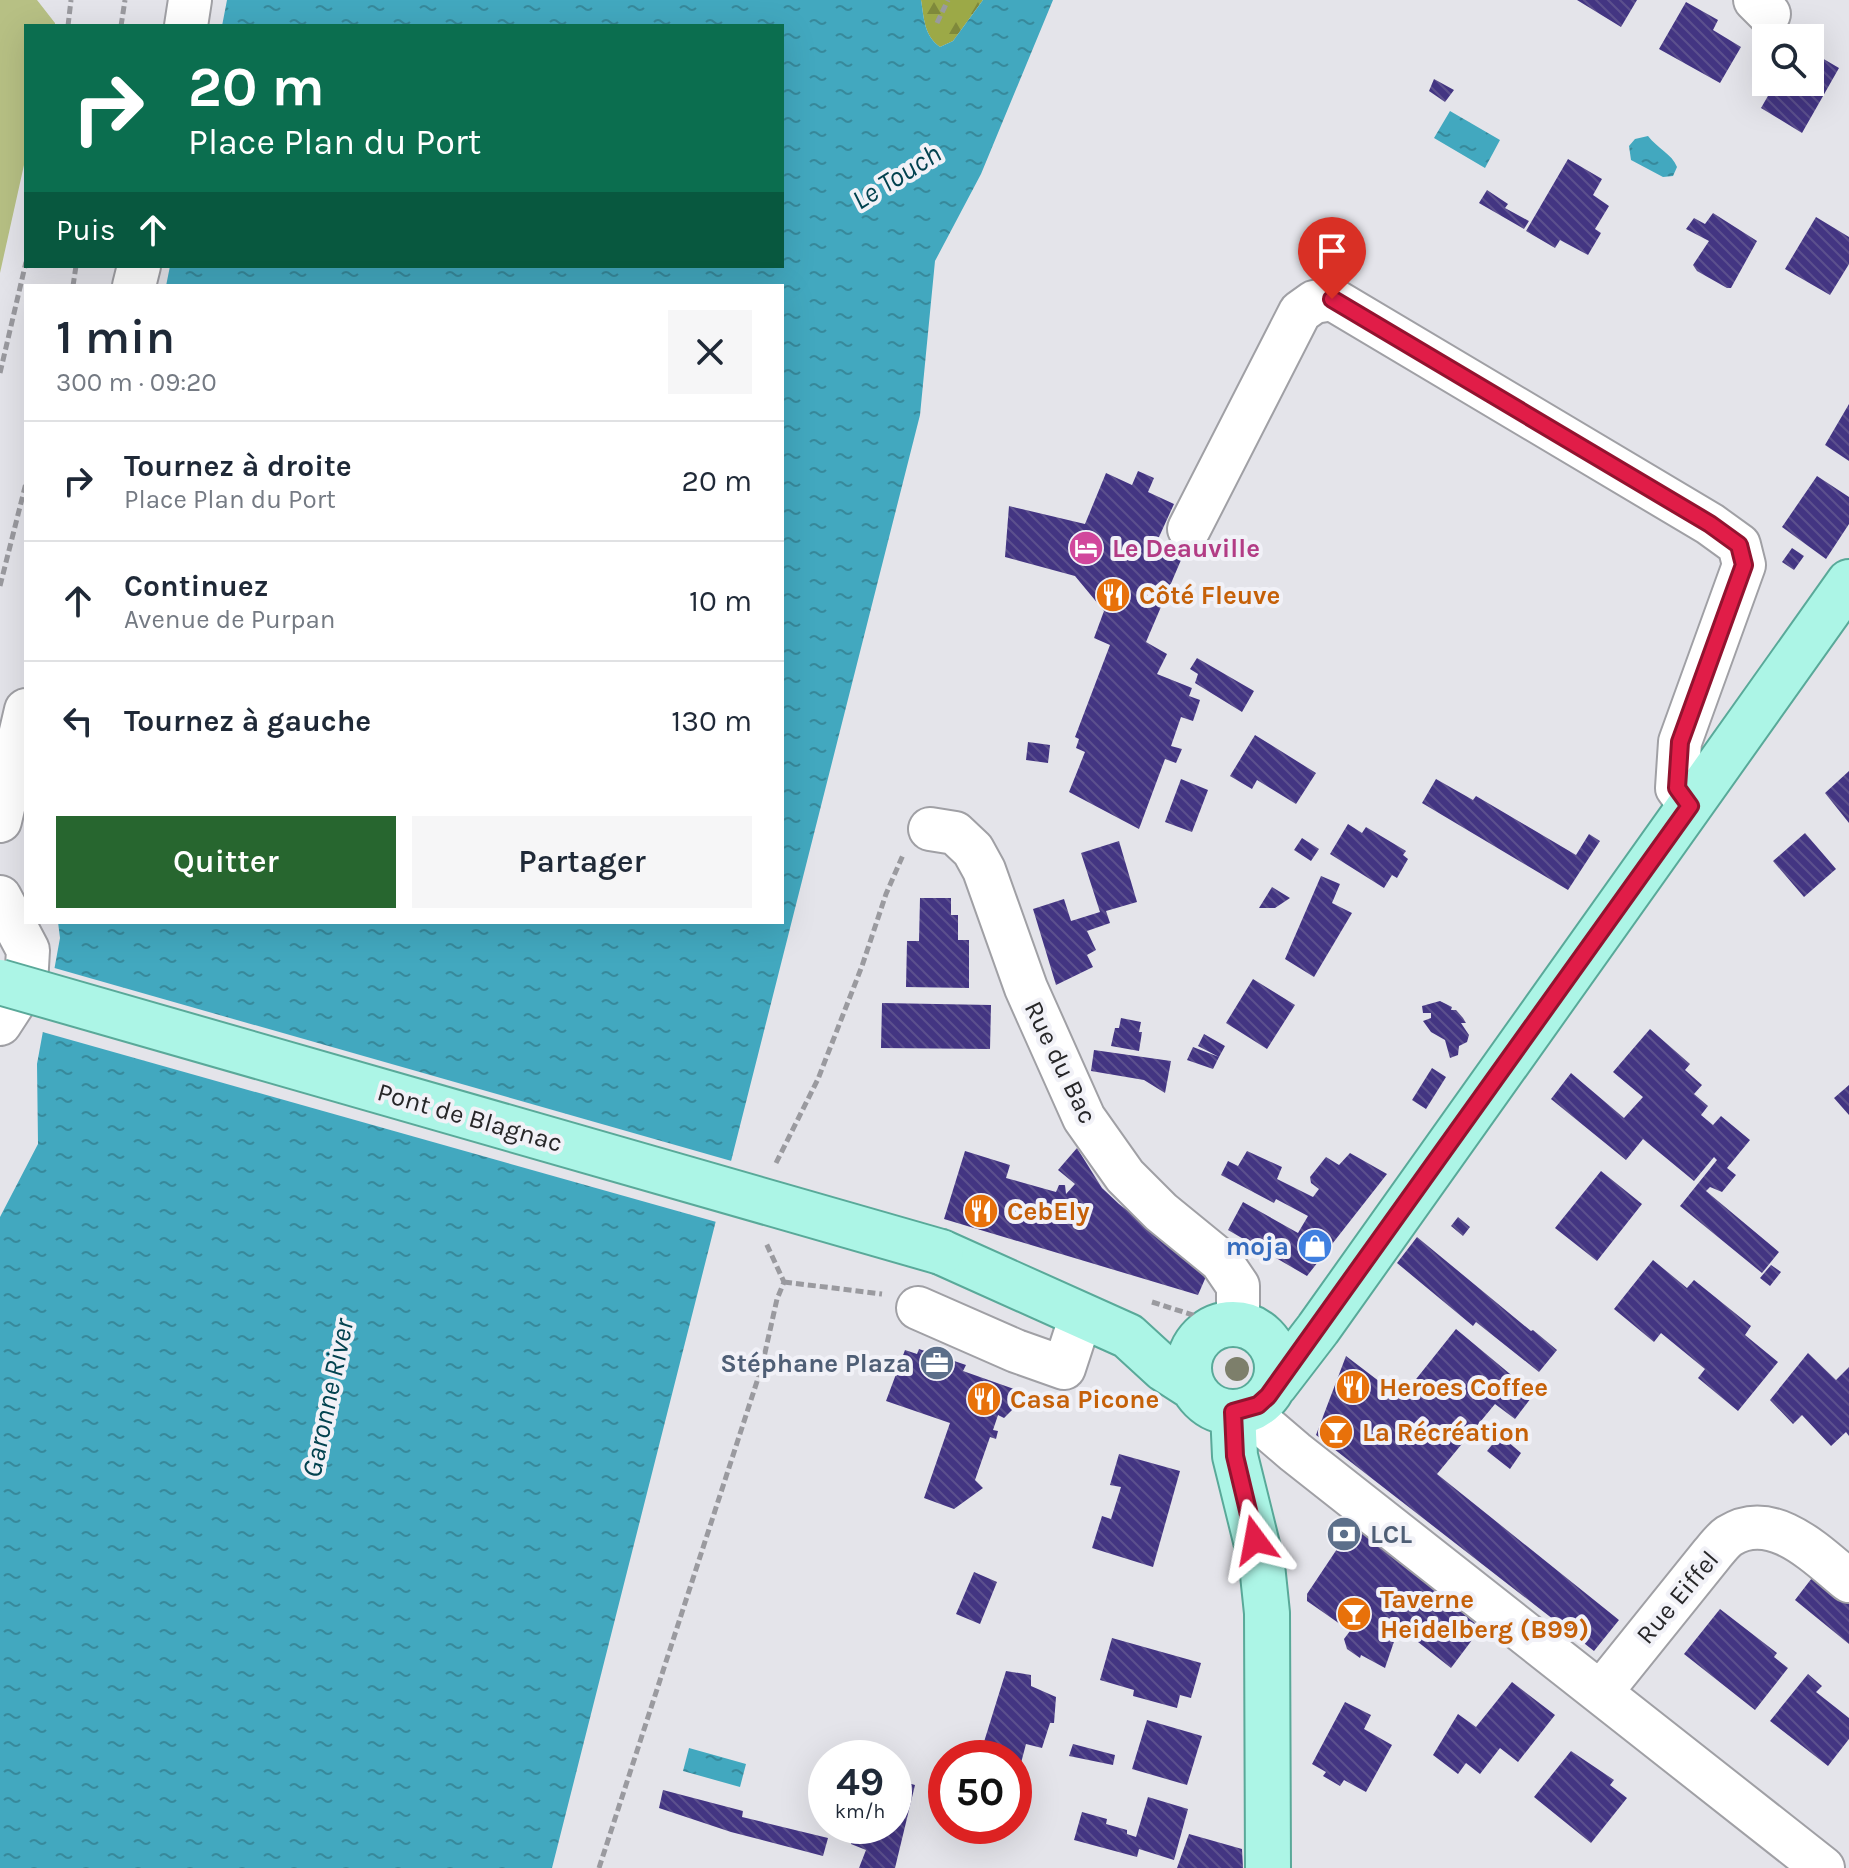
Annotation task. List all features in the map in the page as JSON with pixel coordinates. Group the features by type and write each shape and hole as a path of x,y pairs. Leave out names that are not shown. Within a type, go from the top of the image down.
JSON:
{"main road":[{"path":"1135,1318 1164,1369 1192,1387 1207,1403 1219,1410 1251,1403 1318,1329 1849,582"},
{"name":"Pont de Blagnac","path":"0,982 941,1252 1081,1316 1135,1318"},
{"path":"1192,1387 1188,1375 1195,1347 1204,1336 1336,1300"},
{"path":"1135,1318 1159,1331 1229,1327 1268,1341 1274,1350 1278,1371 1251,1403 1235,1456 1262,1565 1267,1613 1268,1868"}],"street":[{"path":"186,24 190,0"},
{"path":"1189,529 1300,312 1314,302 1332,299 1710,524 1739,545 1744,565 1680,742 1677,788 1690,806"},
{"path":"0,821 24,719"},
{"name":"Rue du Bac","path":"930,829 955,833 973,850 984,870 1026,988 1084,1118 1125,1176 1161,1212 1221,1261 1238,1286 1229,1327"},
{"path":"0,897 28,950 26,984 0,1024"},
{"path":"918,1308 1016,1351 1064,1368 1081,1316"},
{"path":"1251,1403 1304,1459 1823,1868"},
{"name":"Rue Eiffel","path":"1601,1692 1712,1554 1730,1536 1753,1528 1774,1530 1797,1538 1849,1581"}],"path":[{"path":"68,24 71,0"},
{"path":"121,24 125,0"},
{"path":"937,23 948,0"},
{"path":"0,373 25,268"},
{"path":"0,586 24,491"},
{"path":"774,1168 818,1079 905,846 914,833 930,829"},
{"path":"599,1868 762,1366 777,1299 784,1282 763,1237"},
{"path":"784,1282 887,1295 918,1308"},
{"path":"1135,1318 1192,1312 1229,1327"}],"green space":[{"path":"0,0 37,0 55,24 24,24 24,165 0,273"},
{"path":"921,0 983,0 953,41 940,47 928,32"}],"water":[{"path":"227,0 921,0 928,32 940,47 953,41 983,0 1053,0 981,174 935,261 920,415 552,1868 0,1868 0,1217 38,1144 37,1064 60,938 58,924 784,924 784,284 166,284 170,268 784,268 784,24 222,24"},
{"path":"1450,111 1500,140 1485,168 1434,138"},
{"path":"1648,136 1675,162 1677,167 1673,176 1663,177 1631,160 1629,146 1635,139"},
{"path":"689,1748 746,1764 740,1787 683,1771"}],"pier":[{"path":"51,967 735,1162 720,1223 39,1031"}],"building":[{"path":"1577,0 1637,0 1621,27"},
{"path":"1686,2 1718,20 1713,30 1741,47 1720,83 1659,49"},
{"path":"1824,59 1839,68 1824,94"},
{"path":"1434,79 1454,90 1445,102 1429,91"},
{"path":"1768,96 1823,96 1802,133 1761,108"},
{"path":"1568,159 1602,179 1593,195 1609,206 1595,229 1601,233 1588,255 1560,240 1555,248 1526,231"},
{"path":"1487,190 1508,204 1505,208 1529,221 1524,229 1479,203"},
{"path":"1713,213 1757,241 1731,288 1697,271 1693,265 1709,241 1686,229 1694,218 1705,224"},
{"path":"1816,217 1849,237 1849,264 1830,295 1785,269"},
{"path":"1849,404 1849,461 1825,445"},
{"path":"1138,471 1154,478 1148,492 1174,504 1154,548 1181,560 1146,642 1167,654 1157,674 1192,688 1189,696 1200,700 1193,721 1181,717 1171,746 1182,749 1176,763 1165,759 1139,829 1069,792 1085,752 1076,748 1079,739 1075,737 1110,645 1094,638 1104,611 1075,576 1005,557 1009,506 1085,524 1106,473 1132,485"},
{"path":"1817,476 1849,497 1849,524 1826,559 1782,527"},
{"path":"1792,548 1804,556 1794,570 1782,562"},
{"path":"1197,658 1254,691 1242,712 1195,683 1198,674 1190,669"},
{"path":"1255,735 1316,773 1296,804 1257,780 1252,789 1230,776"},
{"path":"1028,742 1050,745 1048,763 1026,760"},
{"path":"1849,771 1849,823 1825,793"},
{"path":"1181,779 1208,790 1192,832 1165,822"},
{"path":"1436,779 1473,800 1476,796 1576,855 1589,834 1600,841 1568,890 1422,803"},
{"path":"1348,824 1362,833 1366,827 1406,851 1403,855 1408,859 1397,878 1392,875 1384,888 1330,854"},
{"path":"1805,833 1836,869 1804,897 1773,861"},
{"path":"1302,838 1319,849 1311,861 1294,850"},
{"path":"1119,841 1137,902 1106,911 1110,923 1087,931 1096,950 1087,955 1093,967 1056,985 1033,909 1064,899 1071,921 1100,912 1081,853"},
{"path":"1321,876 1340,884 1332,903 1352,913 1314,977 1285,959"},
{"path":"1272,887 1290,898 1275,908 1259,908"},
{"path":"920,898 951,898 951,915 958,915 958,940 969,940 969,988 906,987 907,941 919,941"},
{"path":"1253,979 1295,1005 1267,1049 1226,1023"},
{"path":"1440,1001 1463,1018 1466,1023 1461,1023 1469,1035 1467,1042 1459,1046 1458,1055 1450,1058 1445,1040 1431,1032 1423,1021 1431,1018 1431,1013 1423,1013 1422,1006"},
{"path":"882,1003 991,1005 990,1049 881,1048"},
{"path":"1121,1018 1141,1022 1139,1051 1111,1046"},
{"path":"1650,1029 1690,1064 1685,1070 1702,1085 1694,1094 1708,1106 1701,1115 1713,1125 1721,1116 1750,1140 1727,1168 1736,1175 1722,1192 1710,1187 1706,1191 1779,1252 1762,1273 1680,1206 1717,1160 1714,1157 1694,1181 1643,1139 1626,1160 1551,1099 1571,1073 1624,1118 1643,1097 1613,1072"},
{"path":"1204,1034 1225,1046 1219,1057 1198,1046"},
{"path":"1193,1047 1219,1057 1213,1069 1187,1060"},
{"path":"1094,1050 1171,1061 1165,1093 1144,1080 1091,1071"},
{"path":"1432,1068 1446,1077 1426,1109 1412,1100"},
{"path":"1849,1085 1849,1115 1834,1098"},
{"path":"1077,1148 1102,1188 1208,1272 1198,1295 944,1219 965,1151 1010,1165 1006,1178 1056,1192 1059,1185 1065,1185 1066,1194 1075,1184 1058,1170"},
{"path":"1247,1151 1282,1167 1277,1179 1313,1197 1319,1189 1311,1183 1310,1177 1326,1157 1339,1165 1350,1153 1387,1174 1307,1276 1228,1230 1243,1202 1298,1233 1308,1216 1276,1199 1274,1203 1221,1175 1228,1161 1238,1166"},
{"path":"1601,1171 1642,1204 1597,1261 1555,1228"},
{"path":"1458,1217 1470,1227 1463,1236 1451,1226"},
{"path":"1417,1237 1557,1350 1539,1372 1476,1322 1473,1326 1397,1263"},
{"path":"1653,1260 1687,1288 1694,1280 1751,1326 1745,1335 1778,1362 1738,1411 1698,1378 1705,1369 1661,1333 1654,1342 1614,1309"},
{"path":"1771,1265 1781,1272 1770,1286 1760,1278"},
{"path":"1456,1329 1534,1394 1515,1419 1495,1404 1437,1474 1619,1620 1594,1651 1316,1435 1346,1356 1401,1398"},
{"path":"919,1349 966,1365 963,1371 1014,1389 1019,1397 1017,1405 1004,1418 998,1415 993,1430 998,1431 996,1439 990,1437 975,1480 983,1488 954,1509 924,1498 950,1423 886,1401 905,1350 917,1354"},
{"path":"1808,1353 1836,1380 1849,1367 1849,1436 1846,1432 1831,1446 1802,1415 1793,1424 1770,1400"},
{"path":"1500,1435 1521,1453 1510,1469 1487,1451"},
{"path":"1119,1454 1180,1471 1153,1567 1092,1548 1102,1516 1111,1519 1121,1487 1110,1485"},
{"path":"1359,1528 1481,1628 1451,1668 1399,1627 1385,1668 1361,1655 1360,1658 1347,1649 1344,1639 1350,1631 1307,1601 1307,1594 1339,1546 1343,1550"},
{"path":"974,1572 997,1582 980,1624 956,1614"},
{"path":"1815,1574 1849,1602 1849,1644 1795,1600"},
{"path":"1720,1609 1777,1653 1774,1657 1788,1668 1755,1710 1684,1654"},
{"path":"1112,1638 1201,1663 1191,1698 1180,1695 1177,1708 1133,1696 1134,1690 1100,1680"},
{"path":"1006,1671 1031,1675 1031,1686 1056,1697 1054,1723 1050,1723 1042,1748 1032,1746 1032,1740 985,1740"},
{"path":"1808,1674 1822,1686 1816,1692 1849,1718 1849,1739 1828,1766 1770,1721"},
{"path":"1512,1682 1555,1715 1518,1762 1500,1748 1480,1774 1466,1763 1458,1774 1433,1755 1458,1714 1476,1727"},
{"path":"1345,1702 1371,1715 1364,1729 1392,1745 1366,1792 1344,1780 1340,1786 1323,1776 1326,1772 1312,1764"},
{"path":"1147,1720 1202,1736 1187,1785 1132,1769"},
{"path":"1073,1744 1115,1755 1113,1765 1069,1756"},
{"path":"1571,1751 1614,1780 1610,1785 1627,1798 1591,1843 1534,1797"},
{"path":"663,1790 743,1811 742,1817 808,1833 808,1844 826,1844 823,1856 731,1832 659,1808"},
{"path":"1148,1797 1188,1809 1174,1860 1139,1849 1137,1857 1074,1840 1082,1812 1107,1819 1106,1824 1127,1830 1127,1834 1136,1837"},
{"path":"1189,1834 1242,1849 1243,1868 1177,1868"},
{"path":"851,1844 901,1844 895,1868 859,1868 866,1850"}],"place":[{"name":"Le Deauville","path":"1086,548"},
{"name":"Côté Fleuve","path":"1113,595"},
{"name":"CebEly","path":"981,1211"},
{"name":"moja","path":"1315,1246"},
{"name":"Stéphane Plaza","path":"937,1363"},
{"name":"Heroes Coffee","path":"1353,1387"},
{"name":"Casa Picone","path":"984,1399"},
{"name":"La Récréation","path":"1336,1432"},
{"name":"LCL","path":"1344,1534"},
{"name":"Taverne Heidelberg (B99)","path":"1354,1614"}],"route":[{"path":"1255,1540 1235,1456 1233,1412 1258,1405 1268,1396 1690,806 1677,788 1680,742 1744,565 1739,545 1710,524 1332,299"}],"water label":[{"name":"Le Touch","path":"896,176"},
{"name":"Garonne River","path":"327,1398"}]}
